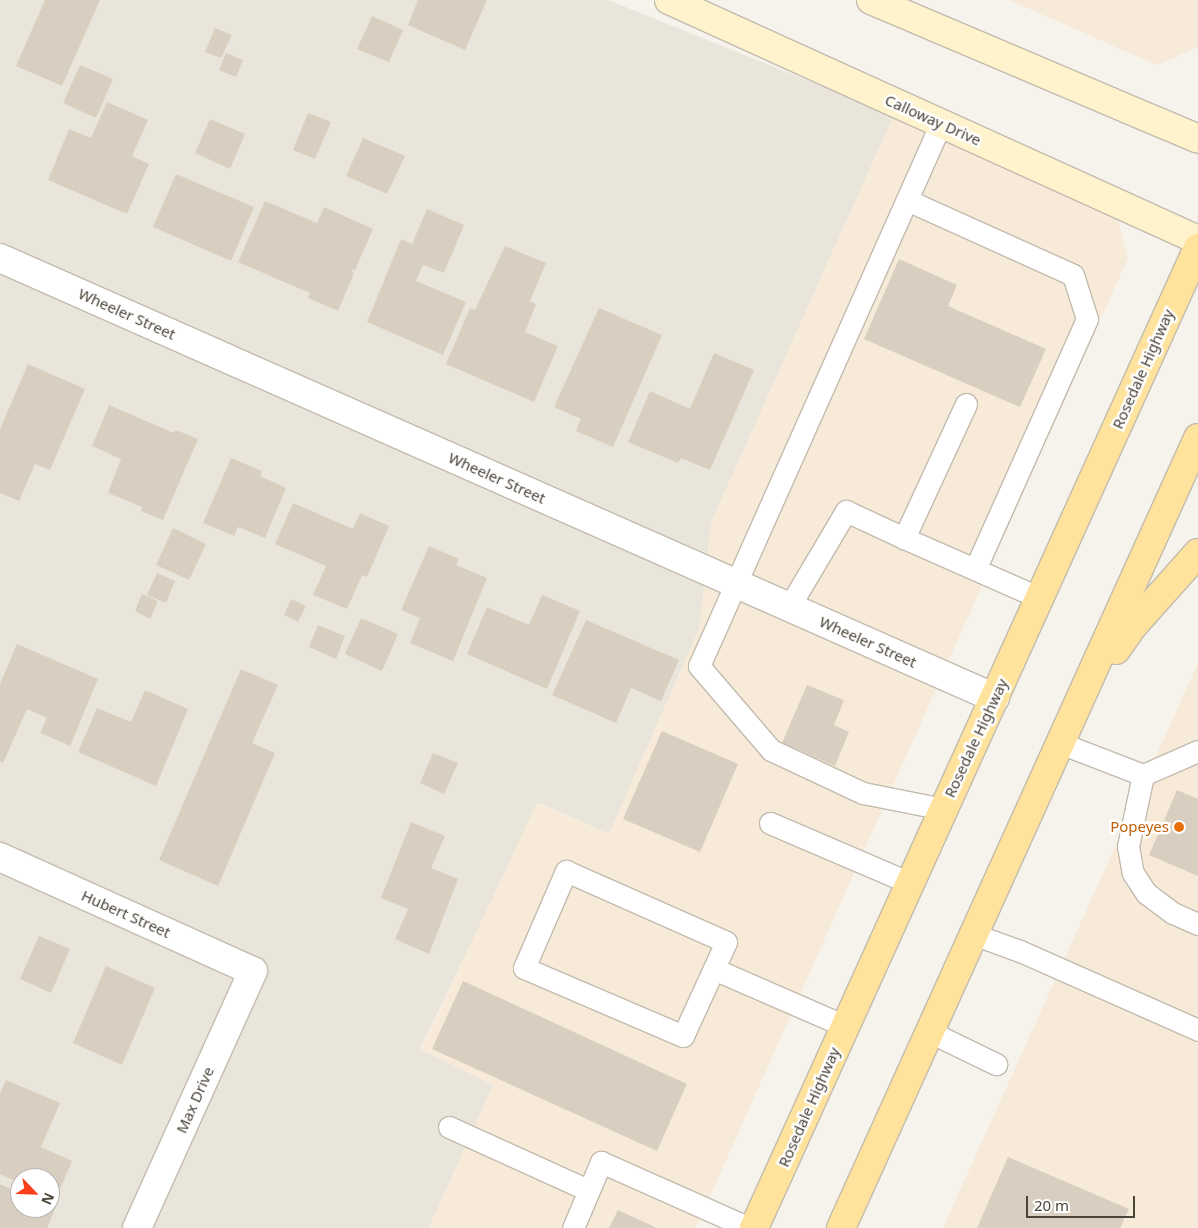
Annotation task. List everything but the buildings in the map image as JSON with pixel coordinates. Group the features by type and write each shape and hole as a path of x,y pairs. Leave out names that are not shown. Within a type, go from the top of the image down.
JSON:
{"main road":[{"name":"Calloway Drive","path":"669,0 1198,240"},
{"path":"879,2 1198,140"},
{"name":"Rosedale Highway","path":"754,1228 1198,248"},
{"path":"841,1228 928,1031 1198,438"},
{"path":"1064,734 1132,626 1198,553"}],"street":[{"name":"Wheeler Street","path":"0,258 995,698"},
{"name":"Hubert Street","path":"0,857 253,971"},
{"name":"Max Drive","path":"137,1228 253,971"}],"lane":[{"path":"941,123 699,666 771,750 863,793 943,809"},
{"path":"906,200 1073,275 1088,319 975,569"},
{"path":"904,538 966,404"},
{"path":"788,607 846,511 1040,598"},
{"path":"1064,734 1143,775"},
{"path":"1143,775 1198,751"},
{"path":"1143,775 1128,846 1133,873 1146,893 1173,913 1198,924"},
{"path":"770,823 910,883"},
{"path":"566,871 726,942 714,969 683,1036 524,968 566,871"},
{"path":"973,934 1020,951 1198,1030"},
{"path":"714,969 845,1026"},
{"path":"928,1031 996,1064"},
{"path":"448,1127 588,1190"},
{"path":"573,1228 601,1162 749,1228"}],"shaded area":[{"path":"0,0 608,0 894,115 711,523 700,627 609,834 539,803 421,1047 493,1085 429,1228 0,1228"},
{"path":"1009,0 1198,0 1198,47 1157,65"},
{"path":"894,115 1115,208 1128,258 696,1228 429,1228 493,1085 421,1050 537,803 609,834 700,627 711,523"},
{"path":"1198,663 1198,1228 943,1228"}],"place":[{"name":"Popeyes","path":"1179,827"}]}
